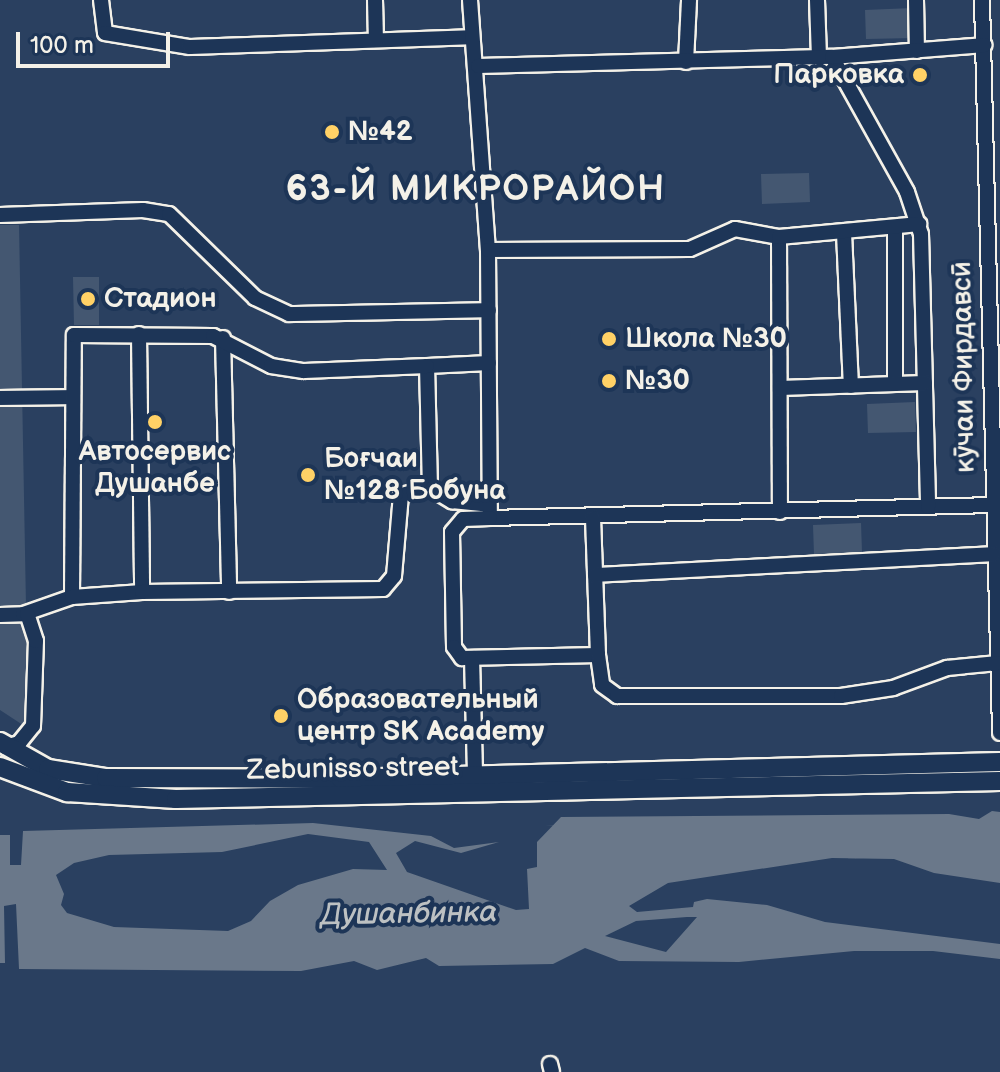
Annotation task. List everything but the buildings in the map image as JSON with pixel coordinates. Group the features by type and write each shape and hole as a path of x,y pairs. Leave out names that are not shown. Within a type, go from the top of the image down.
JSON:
{"main road":[{"path":"3,745 48,769 86,777 475,775 1000,762"},
{"name":"Zebunisso street","path":"0,767 67,792 176,799 1000,781"}],"street":[{"path":"101,0 105,33 190,47 470,37"},
{"path":"375,0 376,40"},
{"path":"470,0 470,37 478,66 488,250 490,512"},
{"path":"686,62 689,0"},
{"path":"817,0 826,57 907,192 919,224 928,507"},
{"path":"916,0 917,51"},
{"name":"кӯчаи Фирдавсӣ","path":"982,0 994,269 993,554 1000,733"},
{"path":"478,66 826,57 985,45"},
{"path":"0,215 143,210 169,214 255,298 289,314 489,310"},
{"path":"488,250 690,249 725,231 748,229 779,237 919,224"},
{"path":"895,227 895,384"},
{"path":"844,233 851,386"},
{"path":"779,237 780,512"},
{"path":"139,334 142,592"},
{"path":"72,597 74,335 223,338 282,369 489,363"},
{"path":"223,338 229,592"},
{"path":"427,366 430,488"},
{"path":"780,388 925,383"},
{"path":"0,398 72,397"},
{"path":"0,615 27,613 72,597 142,592 387,588 394,576 401,495 430,488 452,501 490,512 593,518 993,505"},
{"path":"490,512 463,519 452,532 454,647 459,656 598,655"},
{"path":"593,518 602,685 617,696 841,696 893,688 947,668 998,663"},
{"path":"595,575 993,554"},
{"path":"3,745 19,743 33,726 36,641 27,613"},
{"path":"472,658 475,775"}],"shaded area":[{"path":"913,8 914,38 866,39 865,10"},
{"path":"809,173 810,202 762,204 761,174"},
{"path":"0,225 19,225 26,607 0,612"},
{"path":"73,277 99,277 99,325 74,325"},
{"path":"915,402 916,432 868,433 867,404"},
{"path":"861,523 862,553 814,554 813,525"},
{"path":"21,619 26,623 29,729 0,710 0,620"}],"water":[{"name":"Душанбинка","path":"992,811 1000,812 1000,883 934,873 894,859 832,858 668,883 629,906 637,912 693,907 694,902 707,899 767,905 825,922 1000,944 1000,959 933,951 854,951 739,962 619,961 585,948 553,964 439,966 426,958 377,970 354,961 301,971 19,969 16,904 4,906 5,963 0,963 0,835 10,835 10,865 21,865 23,831 313,823 431,836 454,848 499,842 461,853 415,841 396,853 407,872 516,910 529,909 527,869 537,867 537,842 561,817 949,814 979,819","holes":["308,834 369,842 387,870 353,869 298,885 270,901 251,921 228,931 114,927 67,913 61,905 64,894 56,875 74,863 109,855 222,852","697,917 666,952 605,936 636,921"]}],"place":[{"name":"Парковка","path":"920,75"},
{"name":"№42","path":"332,132"},
{"name":"Стадион","path":"88,299"},
{"name":"Школа №30","path":"609,339"},
{"name":"№30","path":"609,381"},
{"name":"Автосервис Душанбе","path":"155,422"},
{"name":"Боғчаи №128 Бобуна","path":"308,475"},
{"name":"Образовательный центр SK Academy","path":"281,716"}],"district":[{"name":"63-Й МИКРОРАЙОН","path":"476,190"}]}
